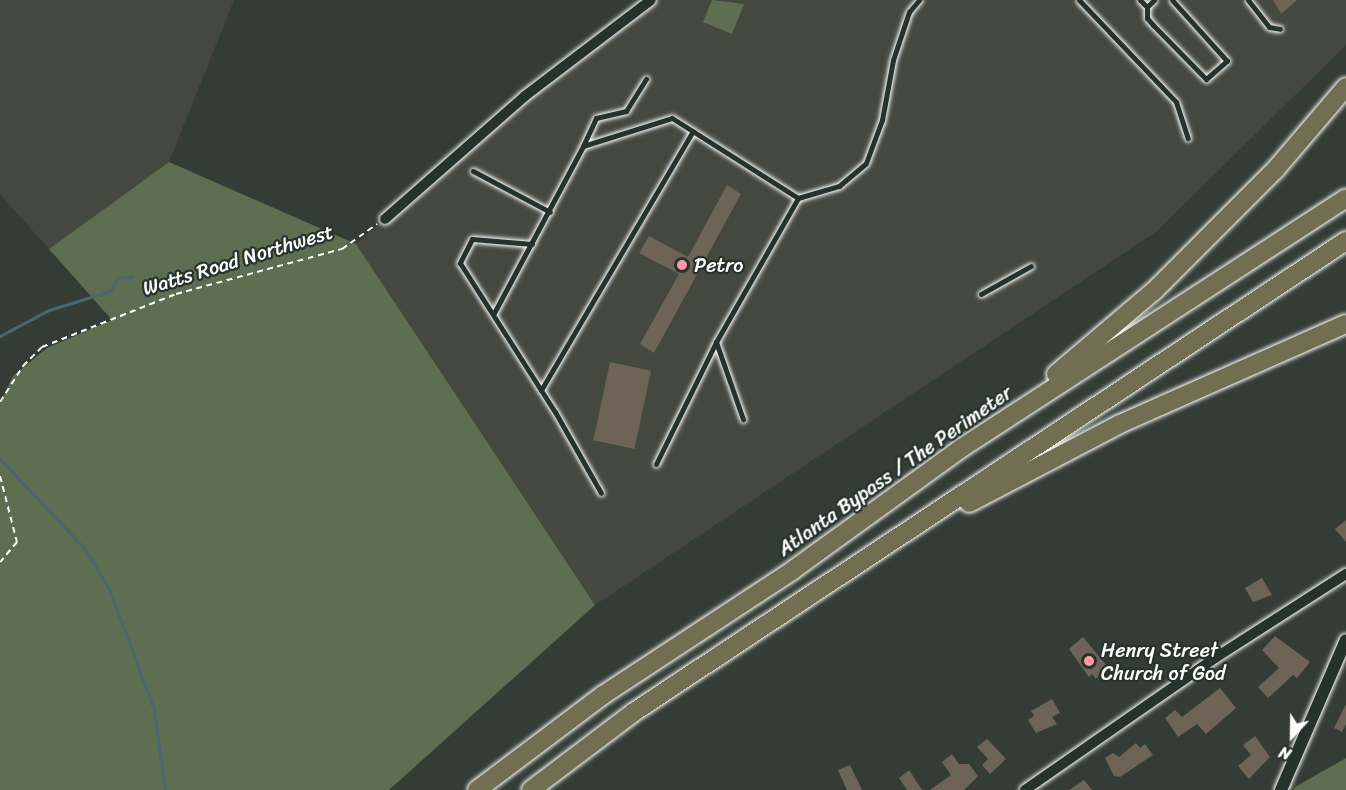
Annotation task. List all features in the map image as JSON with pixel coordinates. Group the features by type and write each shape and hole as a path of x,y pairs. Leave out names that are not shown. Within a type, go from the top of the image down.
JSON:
{"highway":[{"path":"960,449 1080,355 1154,291 1275,170 1346,87"},
{"name":"Atlanta Bypass / The Perimeter","path":"477,790 603,694 793,570 960,449 1346,198"},
{"path":"531,790 634,712 1346,241"},
{"path":"885,547 1120,424 1346,324"}],"street":[{"path":"385,219 525,96 651,0"},
{"path":"1025,790 1215,658 1346,574"},
{"path":"1281,790 1346,640"}],"lane":[{"path":"656,464 716,342 798,198 839,186 866,163 882,120 892,60 909,12 919,0"},
{"path":"1079,0 1176,102 1188,138"},
{"path":"1140,0 1147,7 1147,18 1152,25 1206,79 1227,61 1172,0"},
{"path":"1147,7 1154,0"},
{"path":"1248,0 1269,27 1280,29"},
{"path":"494,313 550,212 596,118 626,111 646,79"},
{"path":"583,146 672,118 798,198"},
{"path":"541,390 693,131"},
{"path":"473,171 550,212"},
{"path":"532,244 472,239 460,263 541,390 601,494"},
{"path":"981,294 1031,266"},
{"path":"716,342 743,419"}],"path":[{"name":"Watts Road Northwest","path":"0,402 23,366 42,347 176,294 342,249 385,219"},
{"path":"0,476 17,542 0,562"}],"shaded area":[{"path":"0,0 234,0 169,162 49,249 0,194"},
{"path":"648,0 1346,0 1346,45 1157,231 595,605 356,244 535,84"}],"green space":[{"path":"712,0 744,4 732,34 703,22"},
{"path":"169,162 356,244 595,605 389,790 0,790 0,403 13,376 47,348 112,320 49,249"},
{"path":"1346,758 1346,790 1294,790 1295,787"}],"building":[{"path":"1273,0 1297,0 1281,14"},
{"name":"Petro","path":"727,185 741,194 654,353 640,344 679,274 639,253 649,236 688,257"},
{"path":"610,362 651,371 634,449 593,440"},
{"path":"1346,520 1346,542 1335,529"},
{"path":"1262,578 1272,595 1253,602 1245,588"},
{"path":"1275,636 1310,662 1297,678 1293,675 1268,698 1258,687 1279,668 1262,650"},
{"name":"Henry Street Church of God","path":"1083,637 1106,665 1096,679 1092,674 1089,677 1069,649"},
{"path":"1220,688 1236,708 1206,734 1197,724 1178,737 1165,718 1175,710 1182,717"},
{"path":"1052,699 1060,713 1052,717 1057,724 1036,733 1028,720 1034,716 1031,711"},
{"path":"1346,704 1346,724 1342,732 1334,728"},
{"path":"1255,736 1270,757 1249,779 1238,766 1251,755 1243,745"},
{"path":"987,739 1006,759 990,774 982,765 988,759 977,747"},
{"path":"1136,743 1140,748 1145,744 1153,755 1120,777 1114,776 1105,758 1113,753 1119,757"},
{"path":"952,754 959,764 969,764 978,776 964,790 930,790 951,775 942,762"},
{"path":"850,765 862,790 847,790 838,770"},
{"path":"909,770 922,790 907,790 899,778"},
{"path":"1084,780 1092,790 1069,790"}],"waterway":[{"path":"0,336 49,310 110,291 117,278 133,277"},
{"path":"0,459 85,549 110,591 154,710 165,790"}],"place":[{"name":"Petro","path":"682,265"},
{"name":"Henry Street Church of God","path":"1089,661"}]}
